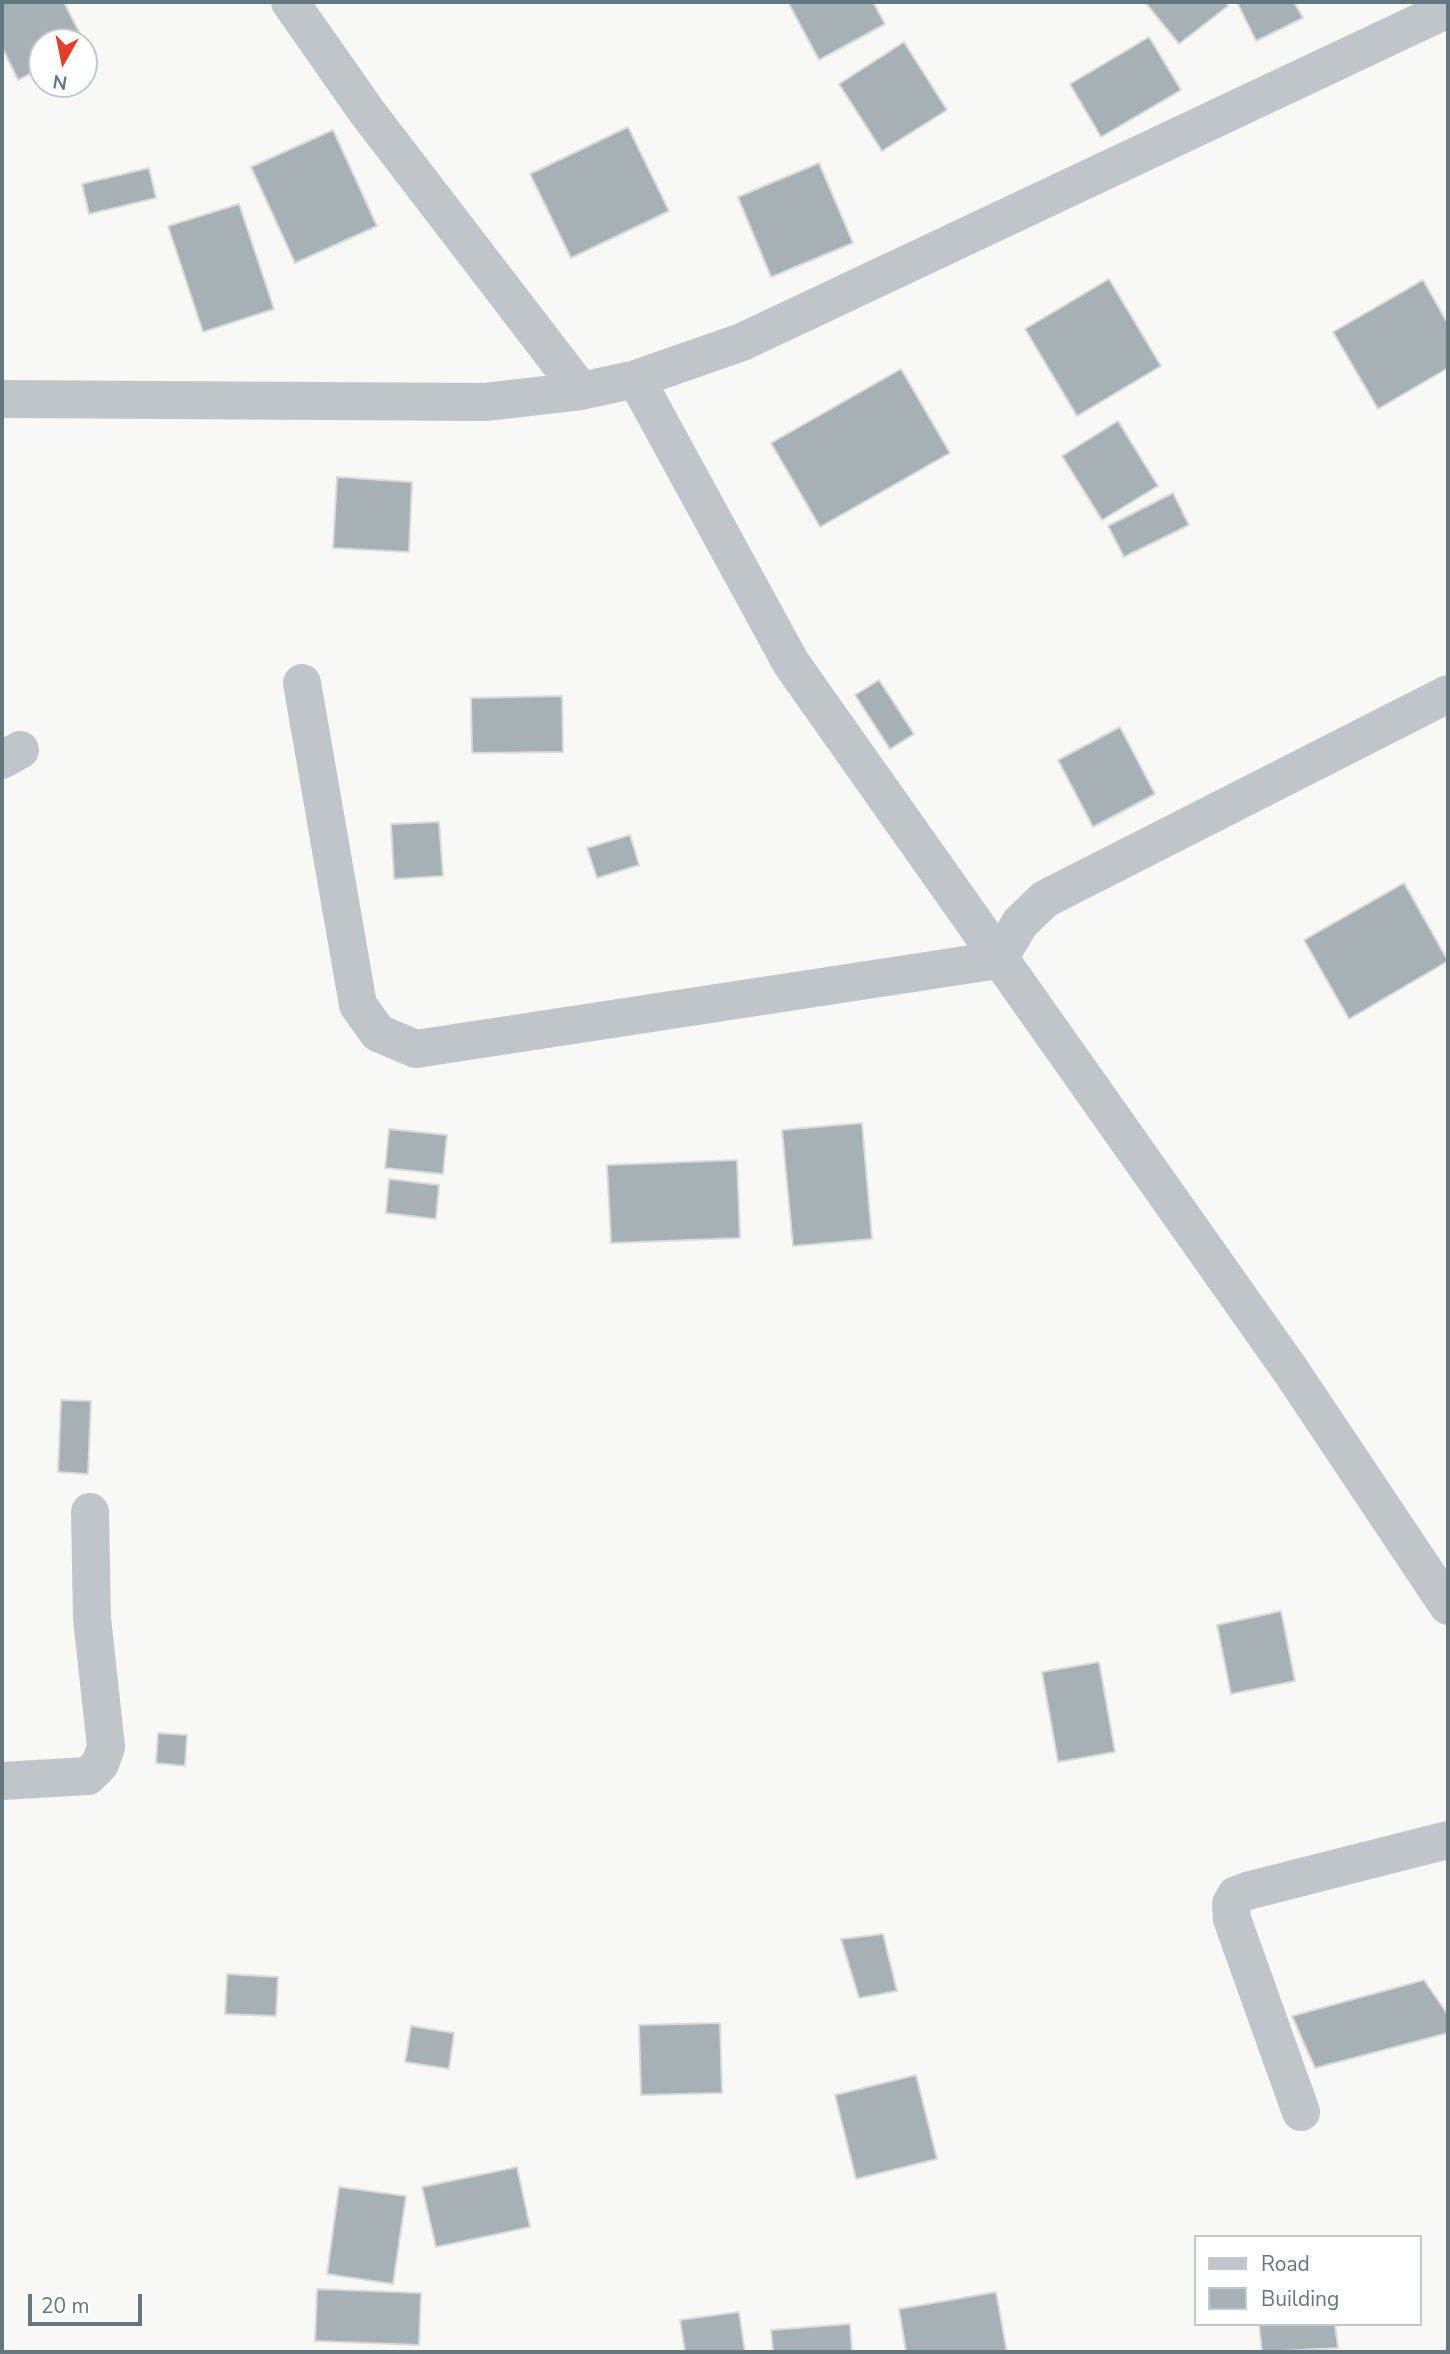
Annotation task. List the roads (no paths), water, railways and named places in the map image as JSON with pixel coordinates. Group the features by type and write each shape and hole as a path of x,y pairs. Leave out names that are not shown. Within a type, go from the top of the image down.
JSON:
{"street":[{"path":"289,2 367,112 581,391"},
{"path":"2,399 485,402 581,391 636,379 742,342 1448,9"},
{"path":"636,379 791,663 998,960 1291,1371 1448,1606"},
{"path":"302,683 358,1006 378,1034 416,1049 998,960"},
{"path":"998,960 1020,923 1045,899 1448,694"},
{"path":"2,1781 88,1776 100,1764 106,1747 92,1618 90,1512"},
{"path":"1301,2112 1232,1919 1231,1904 1236,1895 1247,1891 1448,1839"}]}
